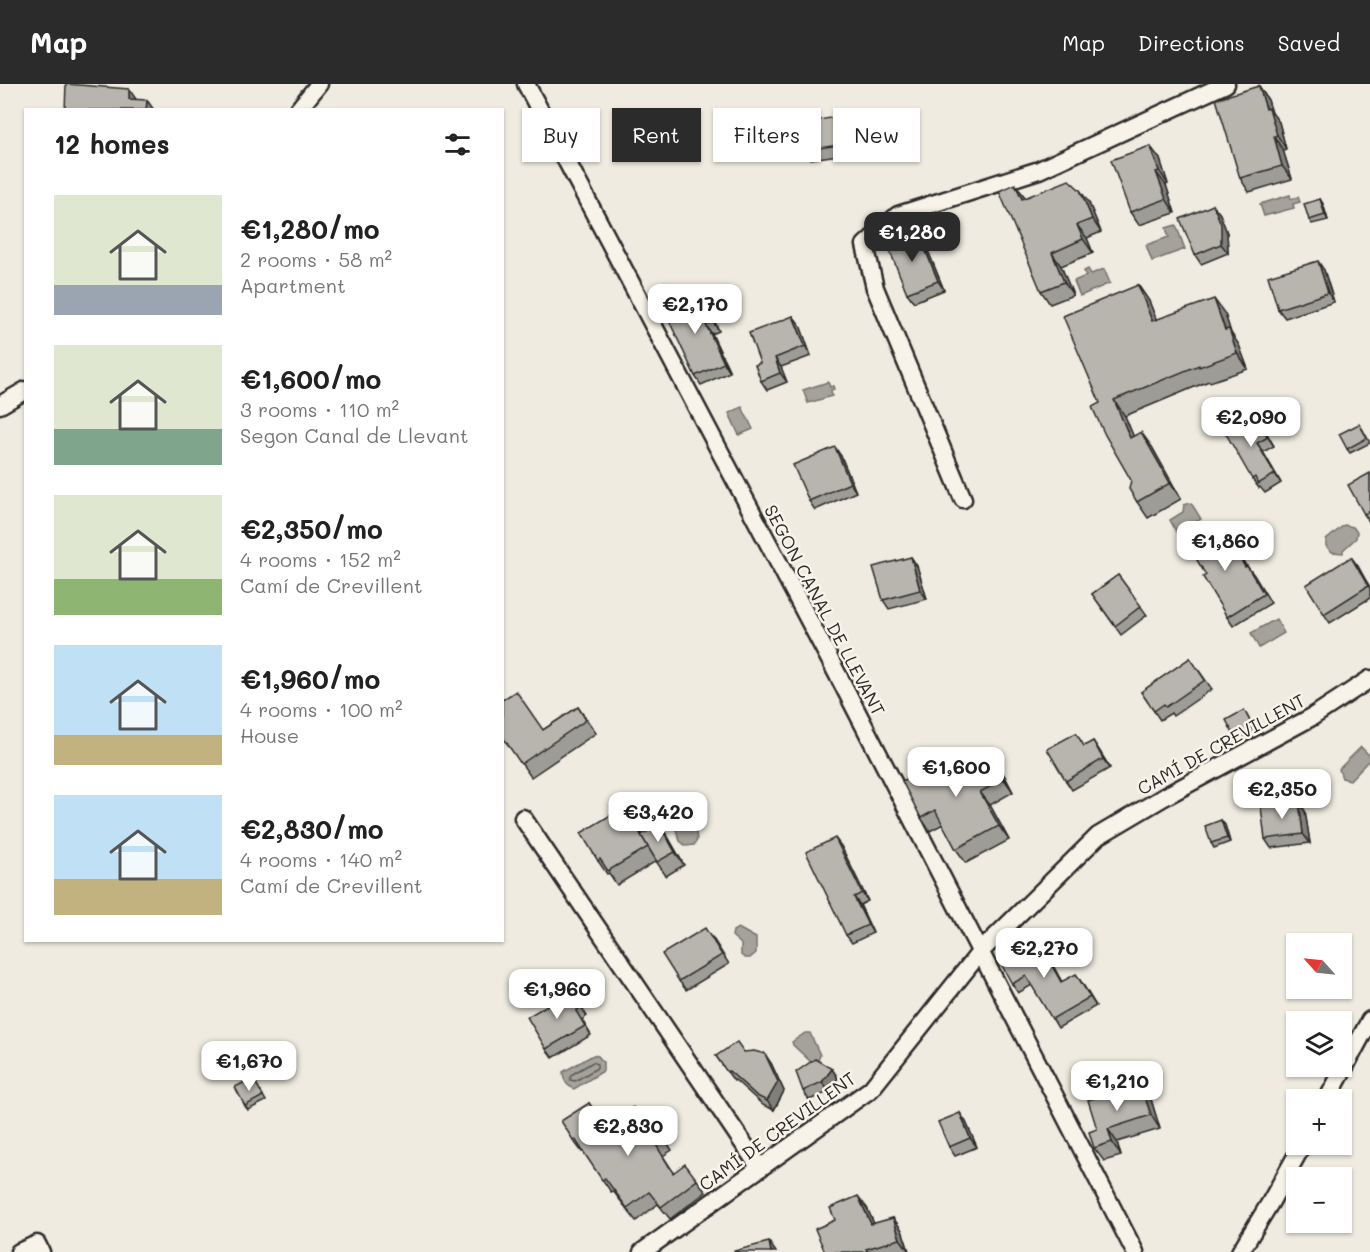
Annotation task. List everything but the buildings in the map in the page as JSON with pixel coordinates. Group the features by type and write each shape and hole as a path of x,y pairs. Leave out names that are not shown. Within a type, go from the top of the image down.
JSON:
{"street":[{"path":"300,108 318,84"},
{"name":"SEGON CANAL DE LLEVANT","path":"526,84 841,681 1135,1252"},
{"path":"963,499 875,288 865,245 898,215 1039,170 1226,84"},
{"path":"0,405 24,391"},
{"name":"CAMÍ DE CREVILLENT","path":"642,1252 871,1089 981,951 1098,836 1164,797 1312,717 1370,679"},
{"path":"523,818 760,1168"},
{"path":"1333,1089 1370,1020"},
{"path":"1240,1252 1297,1155"},
{"path":"19,1252 37,1244 41,1252"}],"water":[{"path":"1290,195 1291,199 1298,197 1300,202 1293,204 1294,208 1264,216 1260,204"},
{"path":"1176,225 1185,249 1152,261 1146,245 1169,237 1166,228"},
{"path":"1088,269 1091,274 1104,269 1110,283 1080,296 1074,281 1086,276 1084,271"},
{"path":"828,382 834,389 831,390 832,396 808,403 803,390"},
{"path":"742,407 753,429 739,435 729,413"},
{"path":"1190,503 1201,519 1177,533 1170,520 1183,512 1184,505"},
{"path":"1344,525 1353,527 1357,532 1356,538 1343,550 1343,553 1332,552 1326,546 1326,540"},
{"path":"1276,619 1284,633 1259,648 1251,633"},
{"path":"1361,747 1370,759 1350,780 1342,778 1339,769"},
{"path":"680,819 696,832 697,840 694,845 686,846 680,841 674,824"},
{"path":"738,928 756,938 756,953 750,958 741,955 741,944 732,936 733,931"},
{"path":"805,1033 810,1033 820,1055 818,1061 812,1063 793,1045 792,1042"},
{"path":"593,1055 598,1056 603,1062 603,1071 574,1089 569,1086 563,1072"},
{"path":"633,1107 641,1111 639,1116 615,1137 606,1124"}]}
